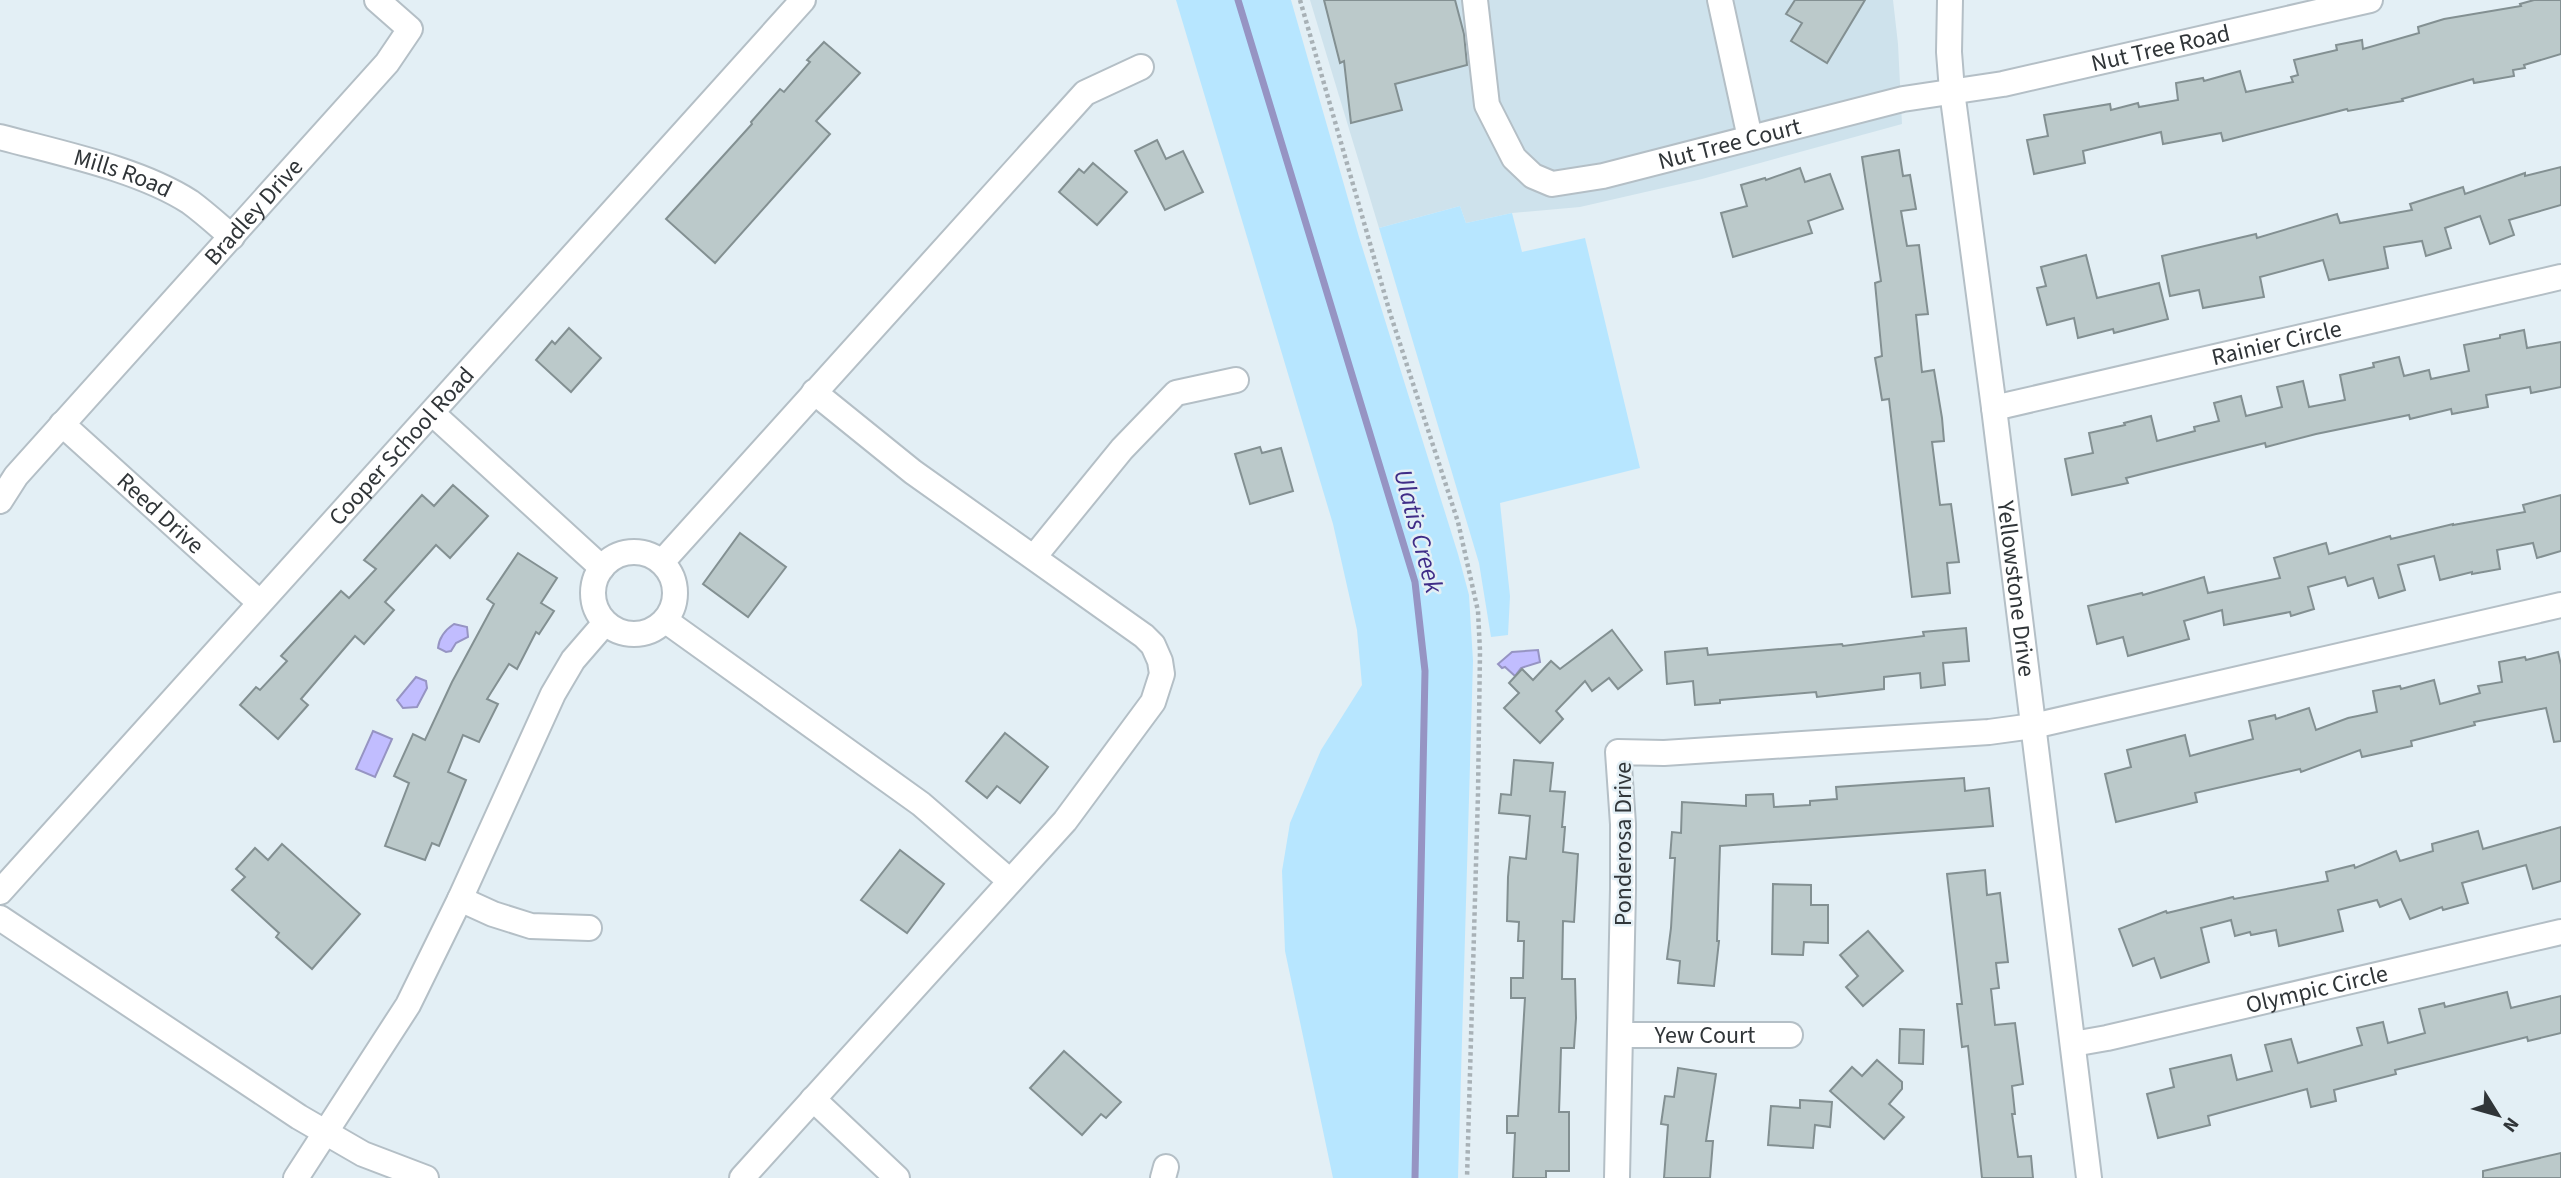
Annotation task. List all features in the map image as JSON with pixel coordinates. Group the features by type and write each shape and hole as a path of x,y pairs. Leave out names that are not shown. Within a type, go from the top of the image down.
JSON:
{"street":[{"name":"Bradley Drive","path":"0,501 16,476 387,63 410,29 377,0"},
{"name":"Cooper School Road","path":"0,892 803,0"},
{"name":"Nut Tree Court","path":"1475,0 1487,105 1514,159 1533,176 1552,184 1603,176 1903,99 1952,91"},
{"path":"1720,0 1750,138"},
{"name":"Yellowstone Drive","path":"1950,0 1949,52 1952,91 2089,1178"},
{"name":"Nut Tree Road","path":"1952,91 2003,84 2370,0"},
{"path":"662,562 1085,93 1141,67"},
{"name":"Mills Road","path":"0,137 131,175 164,188 188,201 232,237"},
{"name":"Rainier Circle","path":"1994,408 2561,277"},
{"path":"1034,557 1122,449 1176,393 1236,380"},
{"path":"742,1178 1065,821 1153,702 1162,674 1153,645 1144,636 913,472 814,392"},
{"path":"432,413 602,568"},
{"name":"Reed Drive","path":"62,424 259,602"},
{"path":"624,553 650,555 662,562 675,583 676,597 673,610 666,621 644,634 632,635 620,632 605,623 594,605 593,592 602,568 624,553"},
{"path":"2033,726 2561,605"},
{"path":"666,621 921,804 1010,881"},
{"path":"296,1178 408,1005 460,899 553,694 573,660 605,623"},
{"name":"Ponderosa Drive","path":"1616,1178 1621,1035 1623,824 1618,752 1664,753 1989,732 2033,726"},
{"path":"460,899 531,926 589,928"},
{"path":"0,918 326,1133 363,1154 426,1178"},
{"name":"Olympic Circle","path":"2073,1044 2561,932"},
{"name":"Yew Court","path":"1621,1035 1790,1035"},
{"path":"813,1100 897,1178"}],"path":[{"path":"1300,0 1391,313 1458,522 1478,611 1478,794 1467,1178"}],"shaded area":[{"path":"1176,0 1291,0 1359,237 1469,595 1473,661 1458,1178 1333,1178 1285,951 1282,871 1290,823 1321,750 1362,685 1357,630 1333,524"},
{"path":"1310,0 1893,0 1902,124 1702,179 1580,207 1512,213 1466,223 1460,206 1379,228"},
{"path":"1460,206 1466,223 1512,213 1522,252 1585,238 1640,468 1500,503 1510,596 1508,635 1491,637 1479,563 1379,228"},
{"path":"454,624 467,627 468,637 446,652 438,648 439,644 443,634"},
{"path":"1538,650 1540,662 1521,668 1515,676 1498,664 1512,652"},
{"path":"416,677 426,681 427,688 417,707 403,708 397,700"},
{"path":"373,731 392,739 375,777 356,769"}],"building":[{"path":"1324,0 1455,0 1464,34 1467,65 1395,84 1402,110 1351,123 1344,61 1340,63"},
{"path":"1795,0 1865,0 1827,63 1791,41 1802,23 1786,14"},
{"path":"2534,0 2561,0 2561,54 2513,70 2514,76 2474,83 2473,79 2402,99 2403,101 2348,111 2347,109 2223,141 2221,133 2163,144 2161,132 2083,151 2085,163 2034,174 2027,140 2048,136 2044,115 2110,104 2111,110 2138,103 2139,107 2178,100 2176,83 2203,78 2204,81 2240,71 2246,92 2293,82 2291,77 2298,75 2294,60 2337,50 2336,45 2362,40 2363,49 2419,33 2418,27 2444,19 2521,6 2520,4"},
{"path":"824,42 860,73 816,121 830,134 715,263 666,219 780,89 784,92"},
{"path":"1157,140 1166,159 1183,151 1203,192 1165,210 1135,151"},
{"path":"1899,150 1903,176 1910,175 1916,209 1901,211 1907,246 1919,245 1928,314 1916,315 1922,372 1934,370 1942,418 1944,441 1932,442 1940,505 1951,504 1959,562 1947,563 1950,593 1912,597 1889,399 1882,400 1875,358 1882,356 1875,283 1881,281 1862,157"},
{"path":"1093,163 1127,192 1097,225 1059,192 1079,169 1084,173"},
{"path":"2561,167 2561,205 2509,220 2514,235 2490,244 2480,216 2445,228 2451,248 2426,256 2422,241 2384,247 2388,268 2329,280 2323,260 2260,277 2264,297 2203,308 2199,290 2170,296 2162,256 2256,234 2257,238 2337,214 2340,223 2412,210 2410,204 2463,187 2465,194 2525,173 2525,176"},
{"path":"1800,168 1805,182 1830,174 1843,209 1808,221 1812,233 1733,257 1721,213 1747,206 1741,185 1765,178 1766,180"},
{"path":"2086,255 2097,298 2159,283 2168,319 2114,333 2113,329 2078,338 2074,318 2047,325 2037,288 2046,286 2041,267"},
{"path":"569,328 601,358 571,392 536,360 552,341 555,344"},
{"path":"2524,330 2527,348 2561,342 2561,387 2531,393 2530,387 2486,395 2488,407 2452,414 2451,409 2410,419 2409,415 2266,447 2265,443 2126,478 2128,483 2072,495 2065,459 2093,453 2089,433 2151,416 2157,441 2195,431 2194,427 2219,421 2214,403 2241,396 2246,416 2282,407 2277,387 2303,381 2309,407 2345,400 2340,375 2374,367 2373,363 2399,357 2404,376 2429,370 2431,379 2469,371 2464,345"},
{"path":"1260,447 1262,453 1281,448 1293,491 1250,504 1235,454"},
{"path":"453,485 488,516 450,558 436,545 385,602 394,610 364,644 355,636 301,699 308,705 278,739 240,705 256,687 260,690 287,661 281,656 341,591 349,598 376,569 364,560 422,495 434,506"},
{"path":"2561,495 2561,551 2537,558 2533,543 2497,550 2500,569 2440,580 2434,556 2398,565 2405,590 2379,598 2373,578 2348,586 2345,577 2308,587 2314,609 2291,616 2290,612 2224,625 2222,610 2184,621 2189,639 2128,656 2123,637 2097,644 2088,606 2142,593 2143,595 2204,577 2208,593 2280,578 2274,558 2326,543 2329,554 2390,536 2391,539 2453,524 2525,512 2523,505"},
{"path":"740,533 786,567 748,617 703,584"},
{"path":"518,553 557,578 541,603 554,611 539,634 536,632 517,669 509,664 487,699 498,704 479,742 463,735 448,772 466,780 439,846 432,843 425,860 385,846 409,783 394,776 413,734 425,740 452,682 494,604 487,599"},
{"path":"1966,628 1969,661 1943,663 1945,685 1921,688 1920,673 1884,677 1884,689 1817,697 1816,692 1720,700 1720,703 1695,705 1693,681 1667,684 1665,652 1707,648 1708,655 1843,646 1924,636 1923,632"},
{"path":"1612,630 1642,670 1618,689 1609,678 1592,691 1585,681 1556,711 1563,719 1540,743 1504,708 1519,693 1509,683 1522,669 1533,680 1551,661 1560,669"},
{"path":"2558,652 2561,665 2561,741 2554,742 2546,708 2474,722 2475,725 2411,741 2412,746 2362,757 2360,750 2301,772 2300,769 2195,793 2197,802 2116,822 2105,774 2131,767 2127,750 2185,735 2190,756 2253,739 2249,721 2275,715 2276,719 2309,708 2316,730 2348,718 2377,712 2373,691 2400,686 2401,689 2434,680 2440,704 2480,693 2478,686 2502,682 2499,662 2525,657 2526,660"},
{"path":"1005,733 1048,767 1020,803 997,786 987,798 966,781"},
{"path":"1514,760 1553,763 1550,791 1565,792 1563,852 1578,854 1574,922 1563,921 1562,979 1575,979 1576,1018 1574,1048 1561,1048 1559,1112 1569,1112 1569,1171 1546,1171 1546,1178 1513,1178 1515,1133 1507,1133 1507,1116 1518,1116 1525,998 1511,998 1511,978 1523,978 1524,941 1518,941 1519,922 1507,921 1508,877 1510,857 1526,859 1530,816 1499,813 1501,794 1511,795"},
{"path":"1964,778 1965,791 1989,788 1993,826 1720,846 1719,941 1714,986 1678,983 1680,961 1667,959 1675,858 1670,858 1672,832 1681,833 1682,802 1746,806 1746,795 1773,794 1774,807 1810,805 1810,801 1837,799 1836,787"},
{"path":"2561,827 2561,881 2533,889 2526,865 2462,883 2468,903 2443,910 2442,907 2410,919 2401,899 2380,907 2377,900 2338,910 2343,931 2279,946 2276,930 2235,936 2231,920 2201,928 2209,962 2161,978 2154,958 2133,966 2119,929 2166,911 2167,913 2233,897 2234,899 2328,881 2326,872 2354,865 2355,868 2396,851 2400,861 2433,851 2432,844 2478,831 2483,849"},
{"path":"282,844 360,914 312,969 276,937 279,933 232,890 245,877 236,869 255,848 268,860"},
{"path":"900,850 944,884 907,933 861,900"},
{"path":"1985,870 1987,895 2000,893 2008,962 1996,963 1999,988 1991,989 1995,1025 2015,1023 2023,1084 2012,1086 2015,1114 2012,1114 2018,1157 2031,1156 2033,1178 1982,1178 1968,1046 1962,1047 1957,1004 1962,1004 1947,874"},
{"path":"1773,884 1811,885 1811,905 1828,905 1828,943 1804,942 1803,955 1772,954"},
{"path":"1868,931 1903,971 1863,1006 1846,987 1858,976 1840,955"},
{"path":"2507,992 2511,1008 2561,996 2561,1033 2528,1041 2527,1037 2395,1070 2396,1074 2334,1090 2336,1101 2311,1107 2307,1089 2208,1116 2210,1125 2158,1138 2147,1094 2174,1087 2170,1069 2231,1055 2237,1080 2272,1071 2265,1045 2291,1039 2298,1063 2362,1045 2357,1028 2383,1022 2388,1043 2425,1033 2419,1009 2444,1003 2445,1007"},
{"path":"1900,1029 1924,1030 1923,1064 1899,1063"},
{"path":"1064,1051 1121,1102 1106,1118 1101,1114 1082,1135 1030,1088"},
{"path":"1877,1060 1902,1082 1902,1089 1889,1104 1904,1117 1884,1139 1830,1091 1852,1067 1862,1076"},
{"path":"1678,1068 1716,1074 1706,1141 1713,1141 1710,1178 1664,1178 1668,1125 1661,1124 1665,1096 1674,1097"},
{"path":"1800,1100 1832,1102 1830,1127 1815,1125 1813,1148 1768,1145 1771,1106 1800,1108"},
{"path":"2561,1153 2561,1178 2483,1178 2483,1171"}],"waterway":[{"name":"Ulatis Creek","path":"1238,0 1415,582 1425,671 1415,1178"}]}
